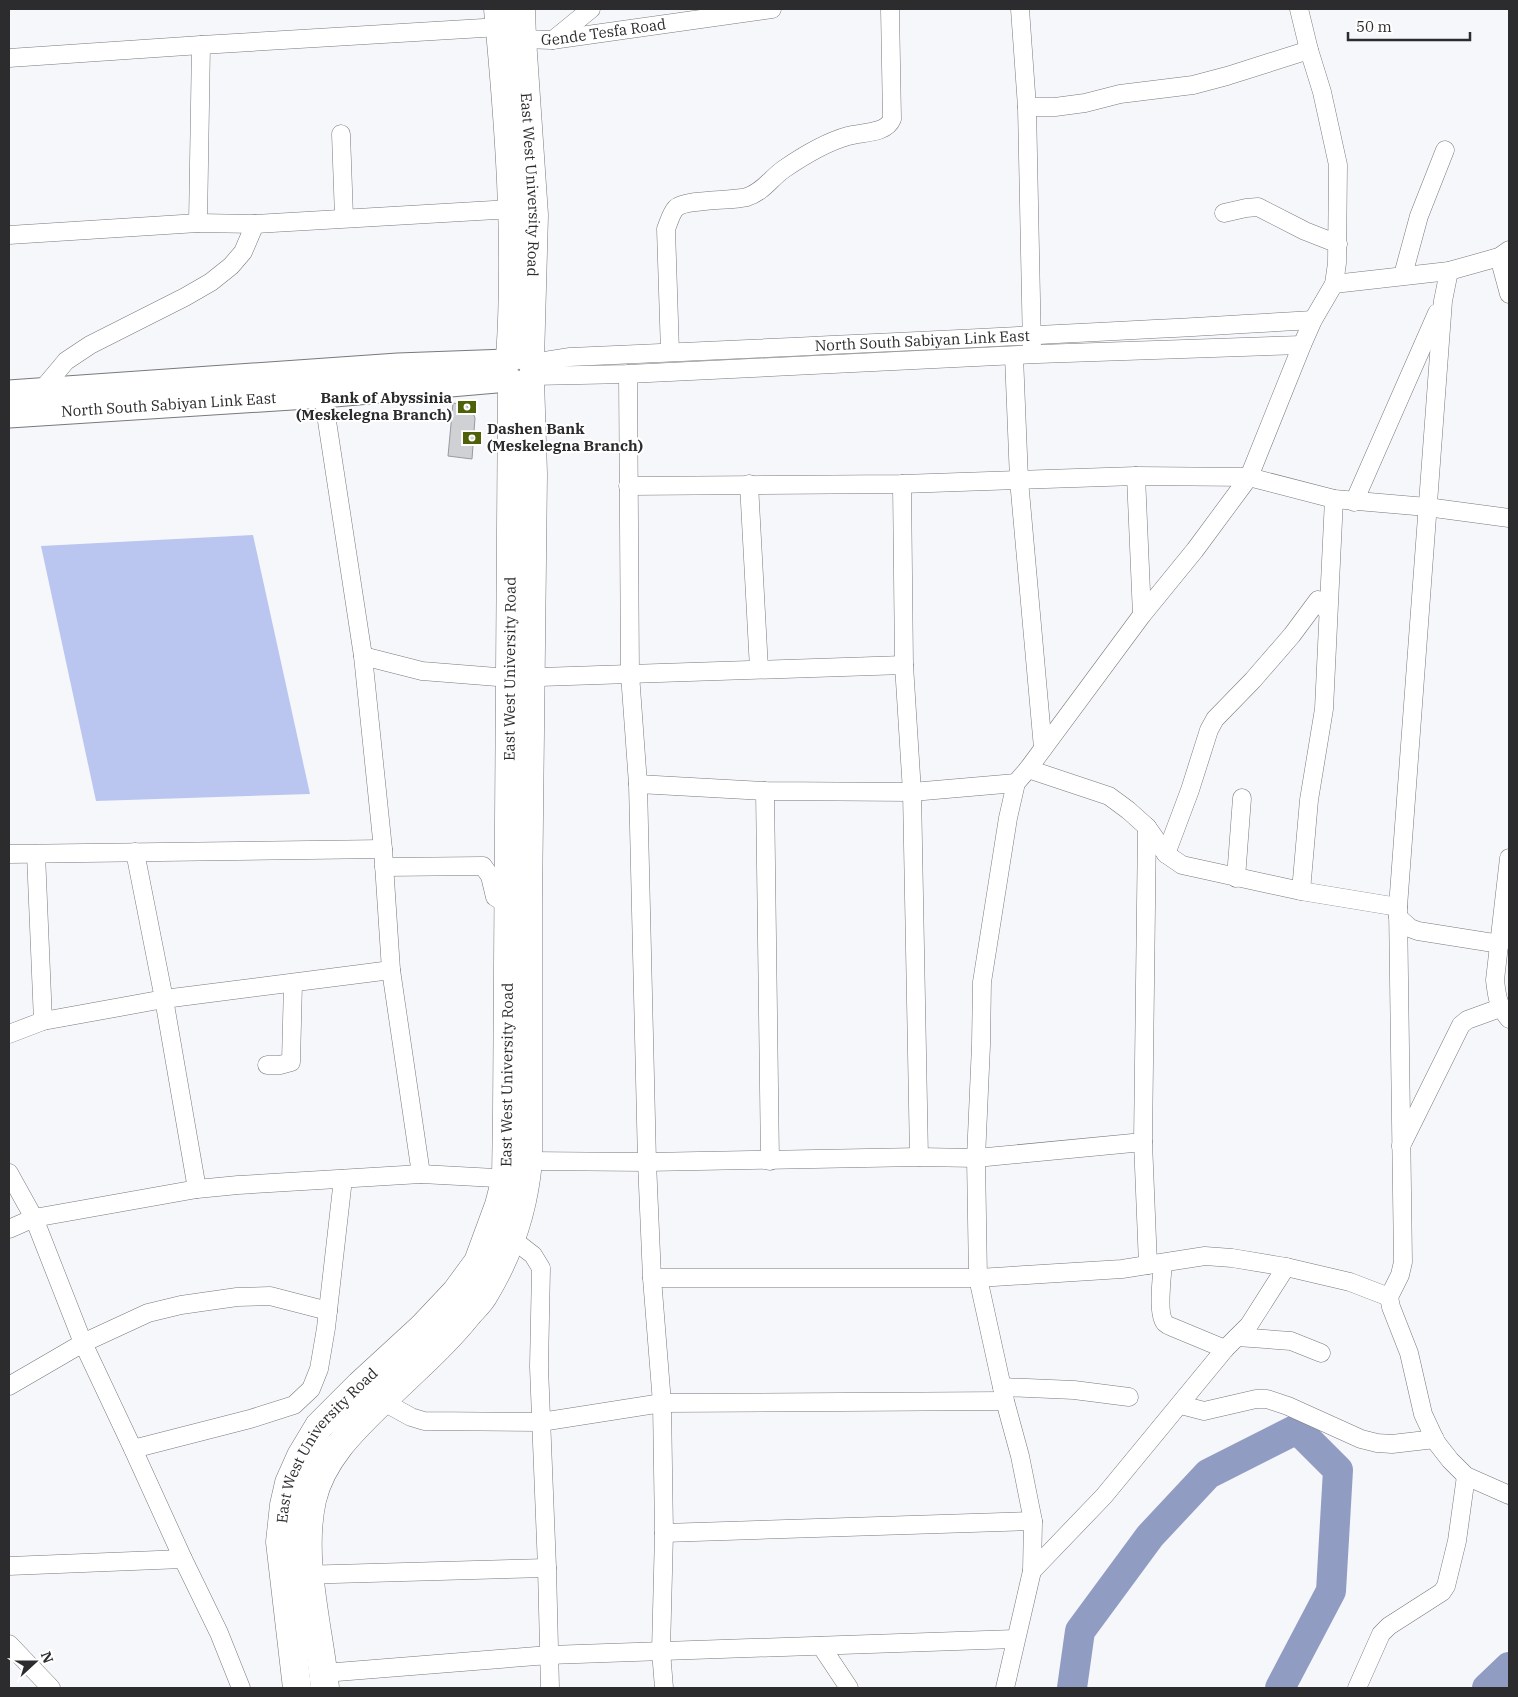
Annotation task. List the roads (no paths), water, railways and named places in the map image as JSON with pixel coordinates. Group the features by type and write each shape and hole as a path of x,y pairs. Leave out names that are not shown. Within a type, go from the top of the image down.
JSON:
{"main road":[{"name":"East West University Road","path":"324,1680 296,1575 280,1542 289,1483 319,1426 422,1328 456,1292 478,1262 499,1205 520,1173 508,905 533,474 514,308 507,25 522,9"},
{"name":"East West University Road","path":"507,25 534,216 520,370"},
{"name":"North South Sabiyan Link East","path":"9,393 398,366 520,370"},
{"name":"North South Sabiyan Link East","path":"9,415 323,395 520,370"},
{"name":"East West University Road","path":"297,1688 296,1575 307,1535 312,1500 321,1474 336,1449 382,1401 451,1335 485,1294 511,1238 520,1210 528,903 521,678"}],"street":[{"path":"552,40 591,9"},
{"name":"Gende Tesfa Road","path":"9,58 507,25 552,40 772,9"},
{"path":"670,352 666,228 672,213 677,207 688,204 748,197 761,190 782,170 814,151 847,136 882,129 889,125 892,119 890,9"},
{"path":"1020,9 1027,106 1032,354"},
{"path":"1002,1686 1032,1571 1033,1521 1020,1456 1003,1394 978,1278 976,1158 982,982 1008,818 1016,783 1142,615 1195,550 1248,476 1313,320 1334,284 1338,263 1338,165 1322,92 1299,9"},
{"path":"198,224 200,45"},
{"path":"1027,106 1055,107 1085,103 1120,94 1193,85 1309,50"},
{"path":"341,134 344,218"},
{"path":"1404,275 1419,216 1445,150"},
{"path":"1224,213 1258,207 1305,231 1338,244"},
{"path":"9,235 198,224 255,224 512,209"},
{"path":"40,392 66,361 90,345 211,282 231,266 243,252 255,224"},
{"path":"1334,284 1449,271 1504,254 1509,294"},
{"path":"1449,271 1443,301 1398,912 1403,1262 1400,1275 1389,1297 1409,1353 1423,1414 1435,1439 1450,1460 1466,1476 1509,1495"},
{"path":"1354,502 1443,301"},
{"name":"North South Sabiyan Link East","path":"520,370 570,357 1032,336 1313,320"},
{"name":"North South Sabiyan Link East","path":"520,370 628,374 1032,354 1302,345"},
{"path":"1014,356 1019,480 1043,748"},
{"path":"628,374 630,674 638,784 647,1162 652,1278 662,1403 664,1533 661,1651 664,1688"},
{"path":"323,395 362,656 383,849 392,970 421,1174"},
{"path":"628,486 902,484 1136,476 1248,476 1334,499 1509,518"},
{"path":"1136,476 1142,615"},
{"path":"749,484 759,670"},
{"path":"902,484 904,665 912,792 919,1157"},
{"path":"1301,891 1309,800 1324,709 1334,499"},
{"path":"1166,854 1190,790 1209,730 1215,719 1232,704 1292,635 1318,600 1328,612"},
{"path":"362,656 422,671 521,678 904,665"},
{"path":"1028,769 1109,796 1147,827 1166,854 1182,865 1398,912 1410,928 1418,931 1500,944"},
{"path":"638,784 765,791 912,792 1016,783"},
{"path":"765,791 770,1161"},
{"path":"1236,878 1242,798"},
{"path":"1147,827 1143,1142 1162,1318 1165,1323 1172,1327 1232,1343 1291,1341 1321,1353"},
{"path":"9,854 383,849"},
{"path":"135,852 164,1000 196,1189"},
{"path":"36,854 43,1020"},
{"path":"1400,1148 1461,1025 1468,1020 1505,1014 1497,999 1495,980 1509,858"},
{"path":"384,867 482,866 490,876 495,897 508,905"},
{"path":"9,1034 43,1020 164,1000 392,970"},
{"path":"267,1065 280,1065 291,1062 294,983"},
{"path":"9,1229 34,1218 196,1189 238,1185 421,1174 520,1173 647,1162 919,1157 976,1158 1143,1142"},
{"path":"9,1172 34,1218 83,1343 219,1634 241,1688"},
{"path":"134,1449 250,1419 294,1405 311,1389 319,1369 328,1311 343,1179"},
{"path":"511,1238 534,1255 541,1268 539,1367 550,1688"},
{"path":"652,1278 978,1278 1122,1269 1205,1256 1232,1258 1286,1267 1350,1282 1389,1297"},
{"path":"1032,1571 1104,1496 1249,1325 1286,1267"},
{"path":"9,1386 83,1343 148,1313 181,1305 236,1297 270,1296 328,1311"},
{"path":"382,1401 410,1417 424,1422 541,1422 662,1403 1003,1394 1074,1390 1129,1397"},
{"path":"1181,1405 1204,1411 1238,1402 1267,1399 1377,1444 1435,1439"},
{"path":"1357,1688 1381,1634 1389,1626 1442,1592 1446,1586 1458,1541 1466,1476"},
{"path":"664,1533 1033,1521"},
{"path":"9,1566 183,1559"},
{"path":"296,1575 547,1568"},
{"path":"324,1680 548,1656 1015,1639"},
{"path":"9,1644 51,1688"},
{"path":"821,1646 849,1688"}],"waterway":[{"path":"1072,1688 1080,1631 1150,1536 1208,1474 1297,1429 1338,1470 1331,1591 1280,1688"},
{"path":"1487,1688 1509,1667"}],"place":[{"name":"Bank of Abyssinia (Meskelegna Branch)","path":"467,407"},
{"name":"Dashen Bank (Meskelegna Branch)","path":"472,438"}]}
